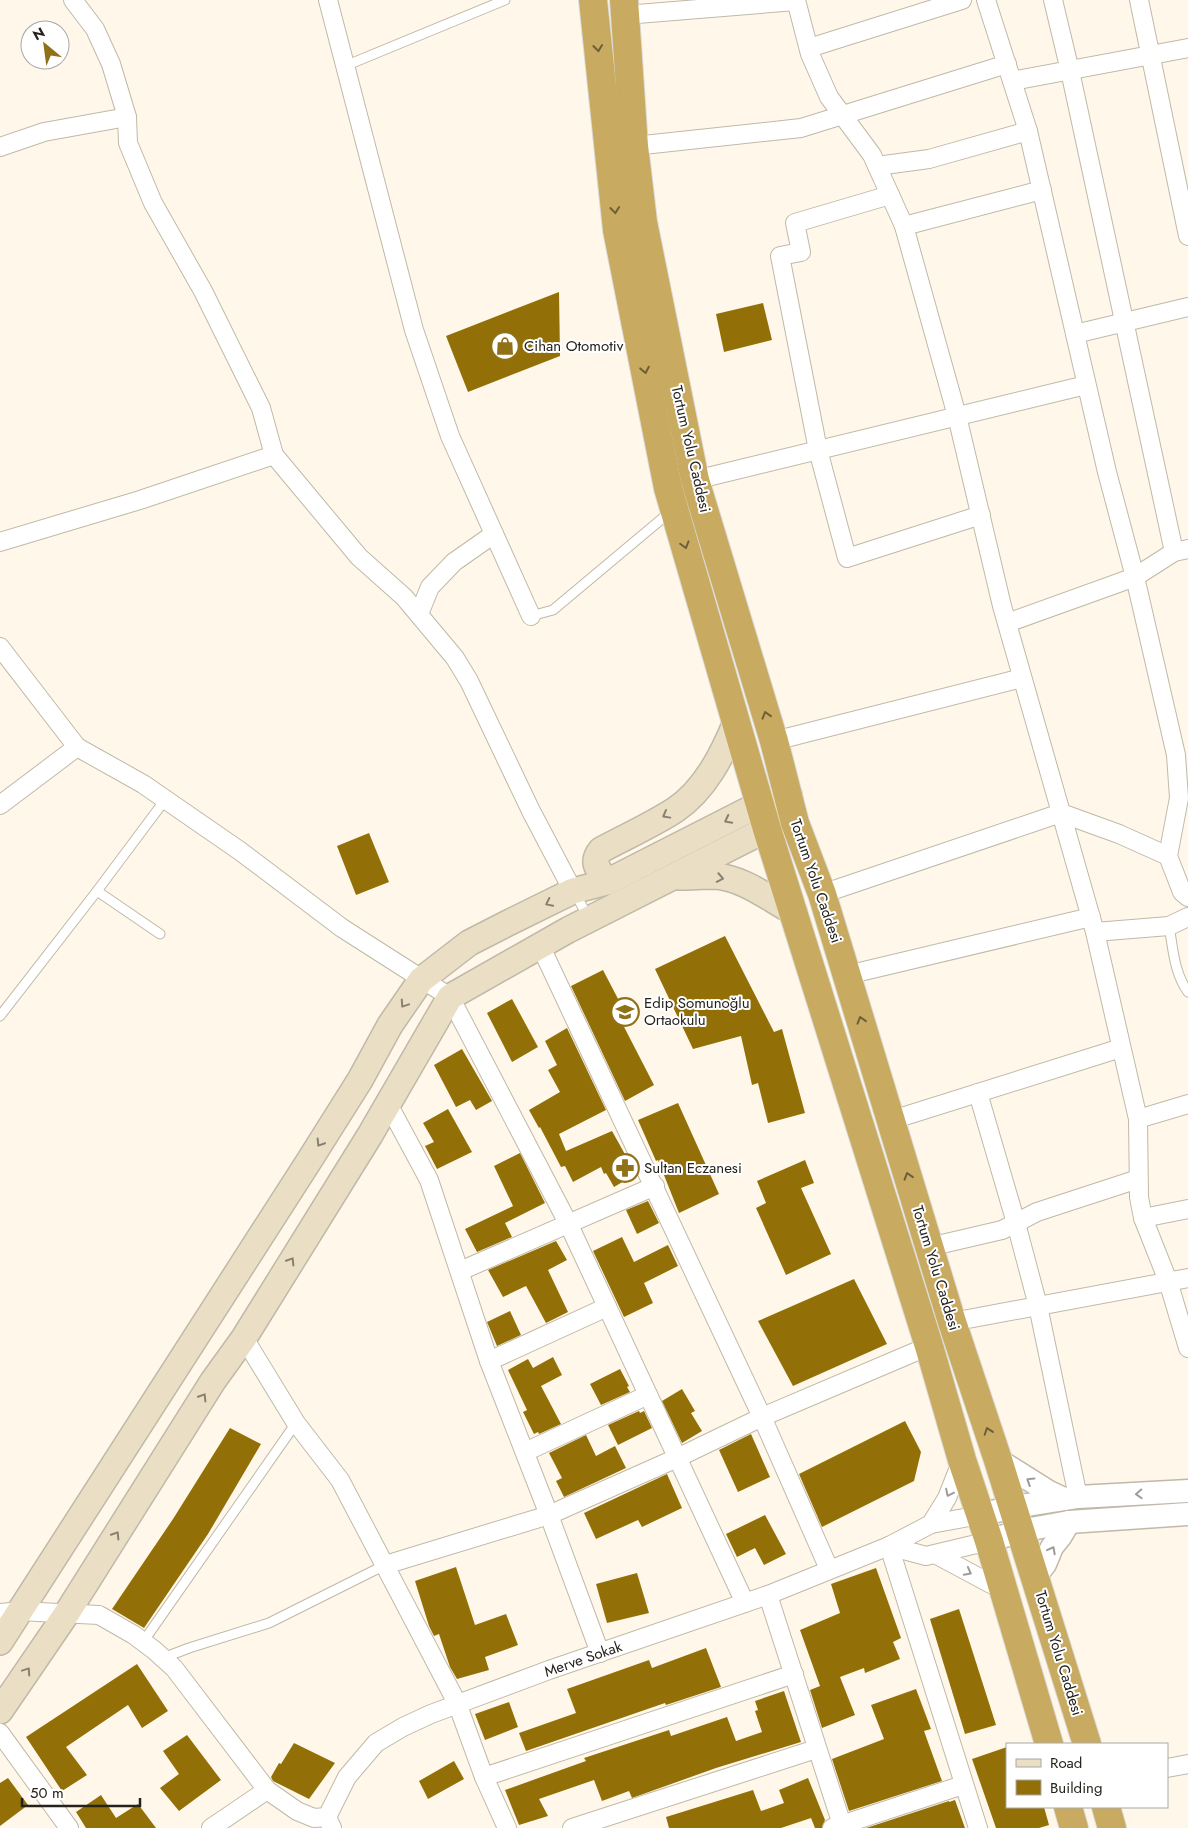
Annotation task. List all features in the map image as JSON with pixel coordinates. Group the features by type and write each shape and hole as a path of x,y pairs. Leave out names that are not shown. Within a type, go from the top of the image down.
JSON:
{"highway":[{"name":"Tortum Yolu Caddesi","path":"593,0 617,230 668,488 763,816 929,1346 1049,1743"},
{"name":"Tortum Yolu Caddesi","path":"624,8 634,146 643,222 695,480 774,741 795,822 822,894 848,975 952,1322 998,1460 1087,1743"},
{"path":"1068,1808 1074,1828"},
{"path":"1106,1808 1112,1828"}],"main road":[{"path":"607,882 595,863 596,856 601,850 666,815 684,802 706,778 723,753 736,722"},
{"path":"0,1711 67,1613 214,1381 244,1338 388,1104 450,997 540,945 672,878 763,816 789,795"},
{"path":"0,1642 10,1612 309,1161 360,1080 390,1025 421,980 469,943 573,891 607,882 763,816 795,822"},
{"path":"672,878 717,876 758,891 794,912"}],"street":[{"path":"73,0 95,29 111,64 127,118 128,143 153,203 203,291 261,408 274,455 359,557 404,596 449,650 468,681 531,811 573,891"},
{"path":"328,0 414,330 450,436 531,616"},
{"path":"624,8 796,0 809,48 829,97 872,155 904,226 958,416 1007,623 1093,925 1138,1119 1138,1197 1143,1218 1168,1281 1188,1348"},
{"path":"809,48 962,0"},
{"path":"986,0 1028,131 1086,385 1135,577 1176,755 1179,798 1168,856 1182,892 1188,897"},
{"path":"1007,623 1135,577 1181,550 1124,322 1053,0"},
{"path":"1139,0 1188,236"},
{"path":"1012,81 1188,48"},
{"path":"634,146 801,128 1006,64"},
{"path":"0,147 44,132 127,118"},
{"path":"877,166 928,159 1028,131"},
{"path":"904,226 1042,190"},
{"path":"890,195 795,223 801,252 780,256 818,450 847,558 981,515"},
{"path":"1075,334 1188,307"},
{"path":"695,480 1086,385"},
{"path":"0,542 140,500 274,455"},
{"path":"419,614 430,587 454,562 494,534"},
{"path":"0,646 77,747 143,784 240,851 342,928 450,997 569,1225 745,1603"},
{"path":"774,741 1022,678"},
{"path":"0,805 77,747"},
{"path":"822,894 1061,813 1119,834 1168,856"},
{"path":"848,975 1093,925 1170,926 1188,917"},
{"path":"540,945 762,1417 828,1570"},
{"path":"892,1120 1121,1048"},
{"path":"978,1093 1038,1306 1071,1498"},
{"path":"388,1104 429,1180 489,1361 600,1653"},
{"path":"1138,1119 1188,1104"},
{"path":"929,1247 1002,1230 1037,1212 1138,1179"},
{"path":"460,1271 655,1186"},
{"path":"1143,1218 1188,1209"},
{"path":"952,1322 1188,1278"},
{"path":"489,1361 607,1307"},
{"path":"244,1338 296,1423 340,1480 457,1703 484,1777 507,1828"},
{"path":"385,1565 549,1515 677,1458 762,1417 929,1346"},
{"path":"525,1452 648,1395"},
{"path":"931,1524 947,1498 962,1460"},
{"path":"998,1460 1043,1488 1071,1498"},
{"path":"889,1546 926,1556 989,1541 1016,1519 1071,1498 1188,1491"},
{"path":"931,1524 980,1515 1069,1522 1188,1514"},
{"path":"1035,1577 1046,1564 1052,1547 1069,1522"},
{"name":"Merve Sokak","path":"330,1822 347,1777 376,1743 404,1727 457,1703 768,1595 889,1546 931,1524"},
{"path":"889,1546 978,1828"},
{"path":"936,1554 991,1584 1002,1587"},
{"path":"768,1595 794,1674 839,1827 963,1785"},
{"path":"10,1612 99,1615 143,1642 174,1668 267,1790 297,1812 330,1822"},
{"path":"484,1777 794,1674"},
{"path":"0,1733 69,1828"},
{"path":"572,1828 816,1749"},
{"path":"1168,1768 1188,1764"},
{"path":"211,1828 267,1790"}],"lane":[{"path":"345,66 505,0"},
{"path":"531,616 553,610 674,508"},
{"path":"0,1016 165,800"},
{"path":"97,891 160,934"},
{"path":"573,891 589,920"},
{"path":"1170,926 1174,959 1182,984 1188,992"},
{"path":"143,1642 296,1423"},
{"path":"163,1658 269,1623 385,1565"}],"building":[{"name":"Cihan Otomotiv","path":"559,292 560,356 468,392 446,336"},
{"path":"763,303 772,340 724,352 716,314"},
{"path":"369,833 389,882 356,895 337,846"},
{"path":"725,936 774,1032 782,1029 805,1113 768,1123 758,1083 752,1085 741,1036 693,1049 655,969"},
{"path":"603,970 628,1018 621,1021 654,1085 625,1101 571,986"},
{"path":"512,999 538,1047 512,1062 487,1013"},
{"path":"567,1028 606,1110 559,1134 566,1151 612,1131 636,1174 614,1187 601,1167 573,1182 565,1166 561,1167 529,1110 560,1092 548,1070 557,1065 545,1041"},
{"path":"462,1049 492,1101 476,1110 470,1100 456,1107 434,1065"},
{"path":"678,1103 719,1194 679,1213 658,1160 656,1161 638,1120"},
{"path":"448,1109 472,1152 437,1169 425,1146 434,1142 423,1123"},
{"path":"520,1153 545,1203 505,1223 512,1237 477,1252 465,1229 513,1206 494,1166"},
{"path":"805,1160 814,1183 801,1188 831,1254 786,1275 756,1208 766,1203 757,1181"},
{"path":"648,1201 659,1223 637,1234 626,1210"},
{"path":"622,1237 634,1262 668,1245 678,1266 644,1283 653,1303 624,1317 593,1251"},
{"path":"556,1241 567,1260 548,1270 568,1312 546,1323 526,1286 503,1297 488,1270"},
{"path":"854,1279 887,1344 793,1386 758,1321"},
{"path":"510,1311 521,1335 497,1346 487,1322"},
{"path":"553,1357 562,1375 541,1386 561,1424 539,1434 538,1432 534,1434 523,1412 527,1410 508,1370 528,1359 533,1368"},
{"path":"620,1369 630,1392 601,1405 590,1384"},
{"path":"682,1389 695,1411 691,1413 702,1431 682,1443 662,1401"},
{"path":"639,1411 640,1413 644,1411 652,1428 618,1445 608,1425"},
{"path":"905,1421 921,1452 914,1481 822,1527 799,1474"},
{"path":"230,1428 261,1444 208,1534 144,1628 112,1609 173,1519"},
{"path":"751,1434 770,1477 738,1492 719,1450"},
{"path":"586,1435 596,1456 615,1446 626,1468 564,1497 556,1481 562,1478 549,1453"},
{"path":"667,1474 682,1508 642,1527 638,1520 596,1539 584,1513"},
{"path":"765,1515 786,1554 764,1565 755,1548 737,1557 726,1534"},
{"path":"456,1567 475,1625 506,1614 518,1645 485,1657 489,1670 457,1679 450,1667 439,1634 434,1636 429,1626 415,1581"},
{"path":"876,1568 901,1638 893,1642 900,1659 865,1673 864,1668 840,1677 855,1715 822,1728 810,1690 820,1686 800,1630 840,1613 831,1584"},
{"path":"637,1573 649,1613 607,1623 596,1584"},
{"path":"959,1609 996,1725 965,1734 930,1619"},
{"path":"706,1648 721,1687 666,1705 665,1703 526,1751 519,1733 576,1713 567,1689 649,1660 652,1668"},
{"path":"137,1664 168,1711 142,1728 128,1705 66,1747 87,1775 62,1791 26,1737"},
{"path":"916,1689 931,1729 924,1731 942,1781 849,1811 832,1759 884,1739 871,1705"},
{"path":"784,1691 801,1742 716,1768 632,1798 629,1791 602,1801 594,1780 539,1799 548,1816 519,1825 505,1790 586,1761 584,1758 669,1730 671,1736 727,1717 736,1741 762,1732 755,1711 758,1710 755,1701"},
{"path":"509,1702 518,1727 485,1740 475,1714"},
{"path":"187,1735 221,1780 179,1811 160,1788 179,1774 163,1751"},
{"path":"294,1743 335,1763 309,1799 273,1781 271,1777"},
{"path":"1006,1747 1006,1808 1044,1808 1049,1825 1039,1828 996,1828 972,1759"},
{"path":"454,1761 464,1779 428,1799 419,1781"},
{"path":"8,1778 28,1805 0,1826 0,1783"},
{"path":"808,1778 825,1820 822,1828 815,1828 811,1818 781,1828 669,1828 666,1817 753,1790 761,1811 784,1803 779,1790"},
{"path":"101,1795 116,1818 138,1804 156,1828 86,1828 76,1812"},
{"path":"955,1800 965,1828 866,1828 949,1801"}],"place":[{"name":"Cihan Otomotiv","path":"505,346"},
{"name":"Edip Somunoğlu Ortaokulu","path":"625,1012"},
{"name":"Sultan Eczanesi","path":"625,1168"}]}
